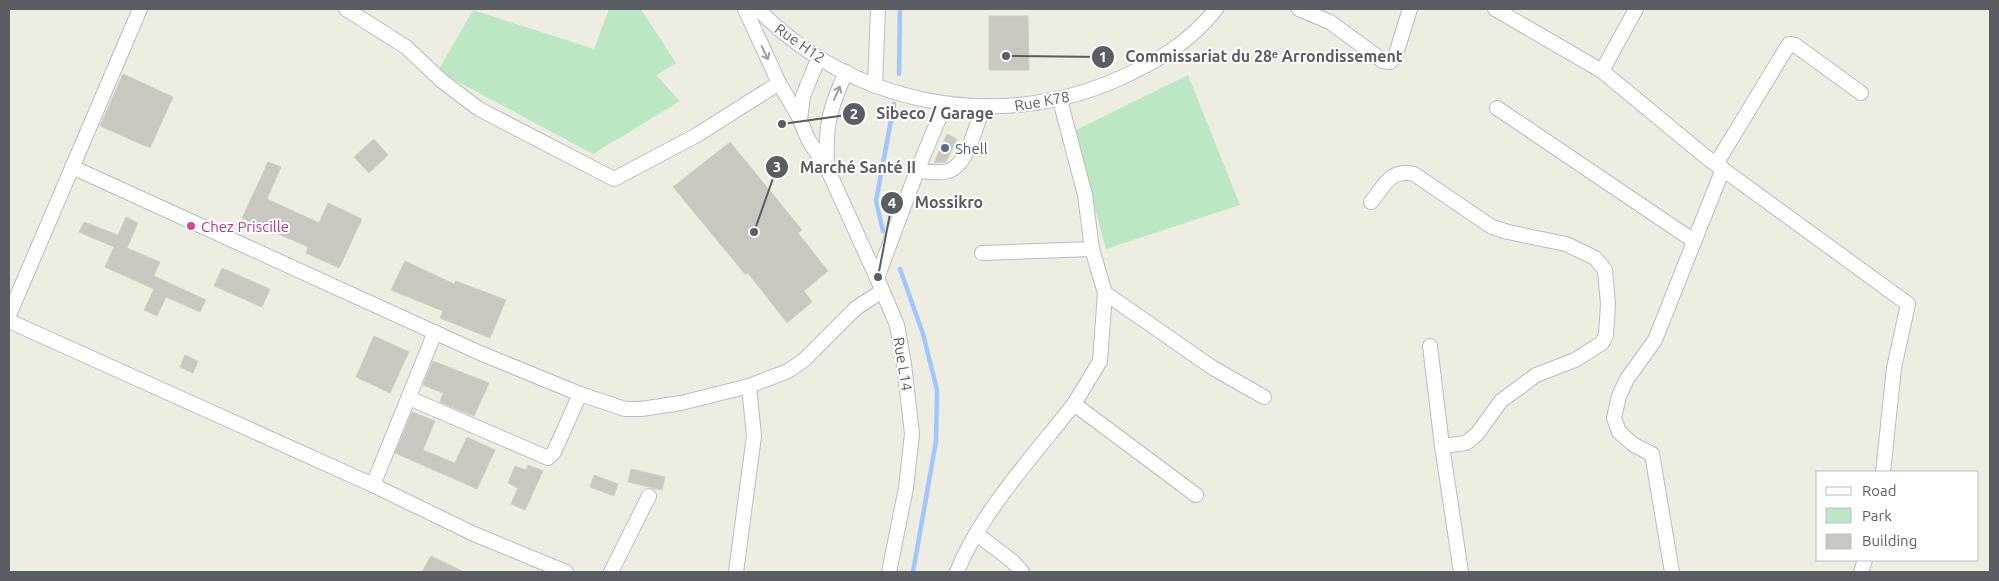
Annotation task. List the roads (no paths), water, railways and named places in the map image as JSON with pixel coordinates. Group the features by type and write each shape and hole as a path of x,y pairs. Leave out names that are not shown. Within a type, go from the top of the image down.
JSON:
{"street":[{"path":"9,315 140,9"},
{"path":"346,9 406,47 442,81 479,109 614,179 697,135 779,83"},
{"name":"Rue L14","path":"745,9 779,83 800,120 809,141 827,168 877,278 901,339 912,434 906,488 889,572"},
{"name":"Rue H12","path":"758,9 789,37 846,72"},
{"path":"875,86 878,9"},
{"name":"Rue K78","path":"846,72 875,86 906,96 945,104 983,108 1009,107 1060,100 1113,81 1160,59 1198,30 1216,9"},
{"path":"1299,9 1330,22 1382,61 1390,62 1394,57 1410,9"},
{"path":"1495,9 1602,70 1720,167 1908,304 1894,368 1883,471"},
{"path":"1602,70 1636,9"},
{"path":"1672,572 1652,454 1625,438 1619,432 1614,418 1619,396 1627,379 1655,340 1694,241 1720,167 1789,44 1795,45 1861,93"},
{"path":"800,120 803,96 819,57"},
{"name":"Rue L14","path":"827,168 826,130 829,114 846,72"},
{"path":"957,572 964,555 991,511 1074,404 1100,361 1105,293 1092,249 1085,195 1060,100"},
{"path":"877,278 945,104"},
{"path":"917,172 948,171 957,167 968,150 983,108"},
{"path":"1497,108 1694,241"},
{"path":"72,167 480,353 580,394 625,410 681,403 749,386 788,370 804,360 856,308 882,292"},
{"path":"1371,202 1394,174 1402,172 1414,174 1492,227 1566,244 1595,258 1606,270 1608,304 1606,335 1602,343 1575,360 1536,375 1501,401 1477,434 1466,443 1442,446"},
{"path":"982,253 1092,249"},
{"path":"1105,293 1213,368 1264,397"},
{"path":"9,322 373,485 474,534 566,572"},
{"path":"373,485 434,332"},
{"path":"1430,346 1442,446 1462,572"},
{"path":"736,572 754,436 749,386"},
{"path":"408,398 548,458 554,452 580,394"},
{"path":"1074,404 1196,495"},
{"path":"611,572 649,496"},
{"path":"978,534 1012,561 1022,572"}],"waterway":[{"path":"899,74 900,9"},
{"path":"883,231 876,201 894,104"},
{"path":"900,269 923,334 937,390 936,441 913,572"}],"place":[{"name":"Commissariat du 28ᵉ Arrondissement","path":"1006,56"},
{"name":"Sibeco / Garage","path":"782,124"},
{"name":"Shell","path":"945,148"},
{"name":"Chez Priscille","path":"191,226"},
{"name":"Marché Santé II","path":"754,232"},
{"name":"Mossikro","path":"878,277"}]}
